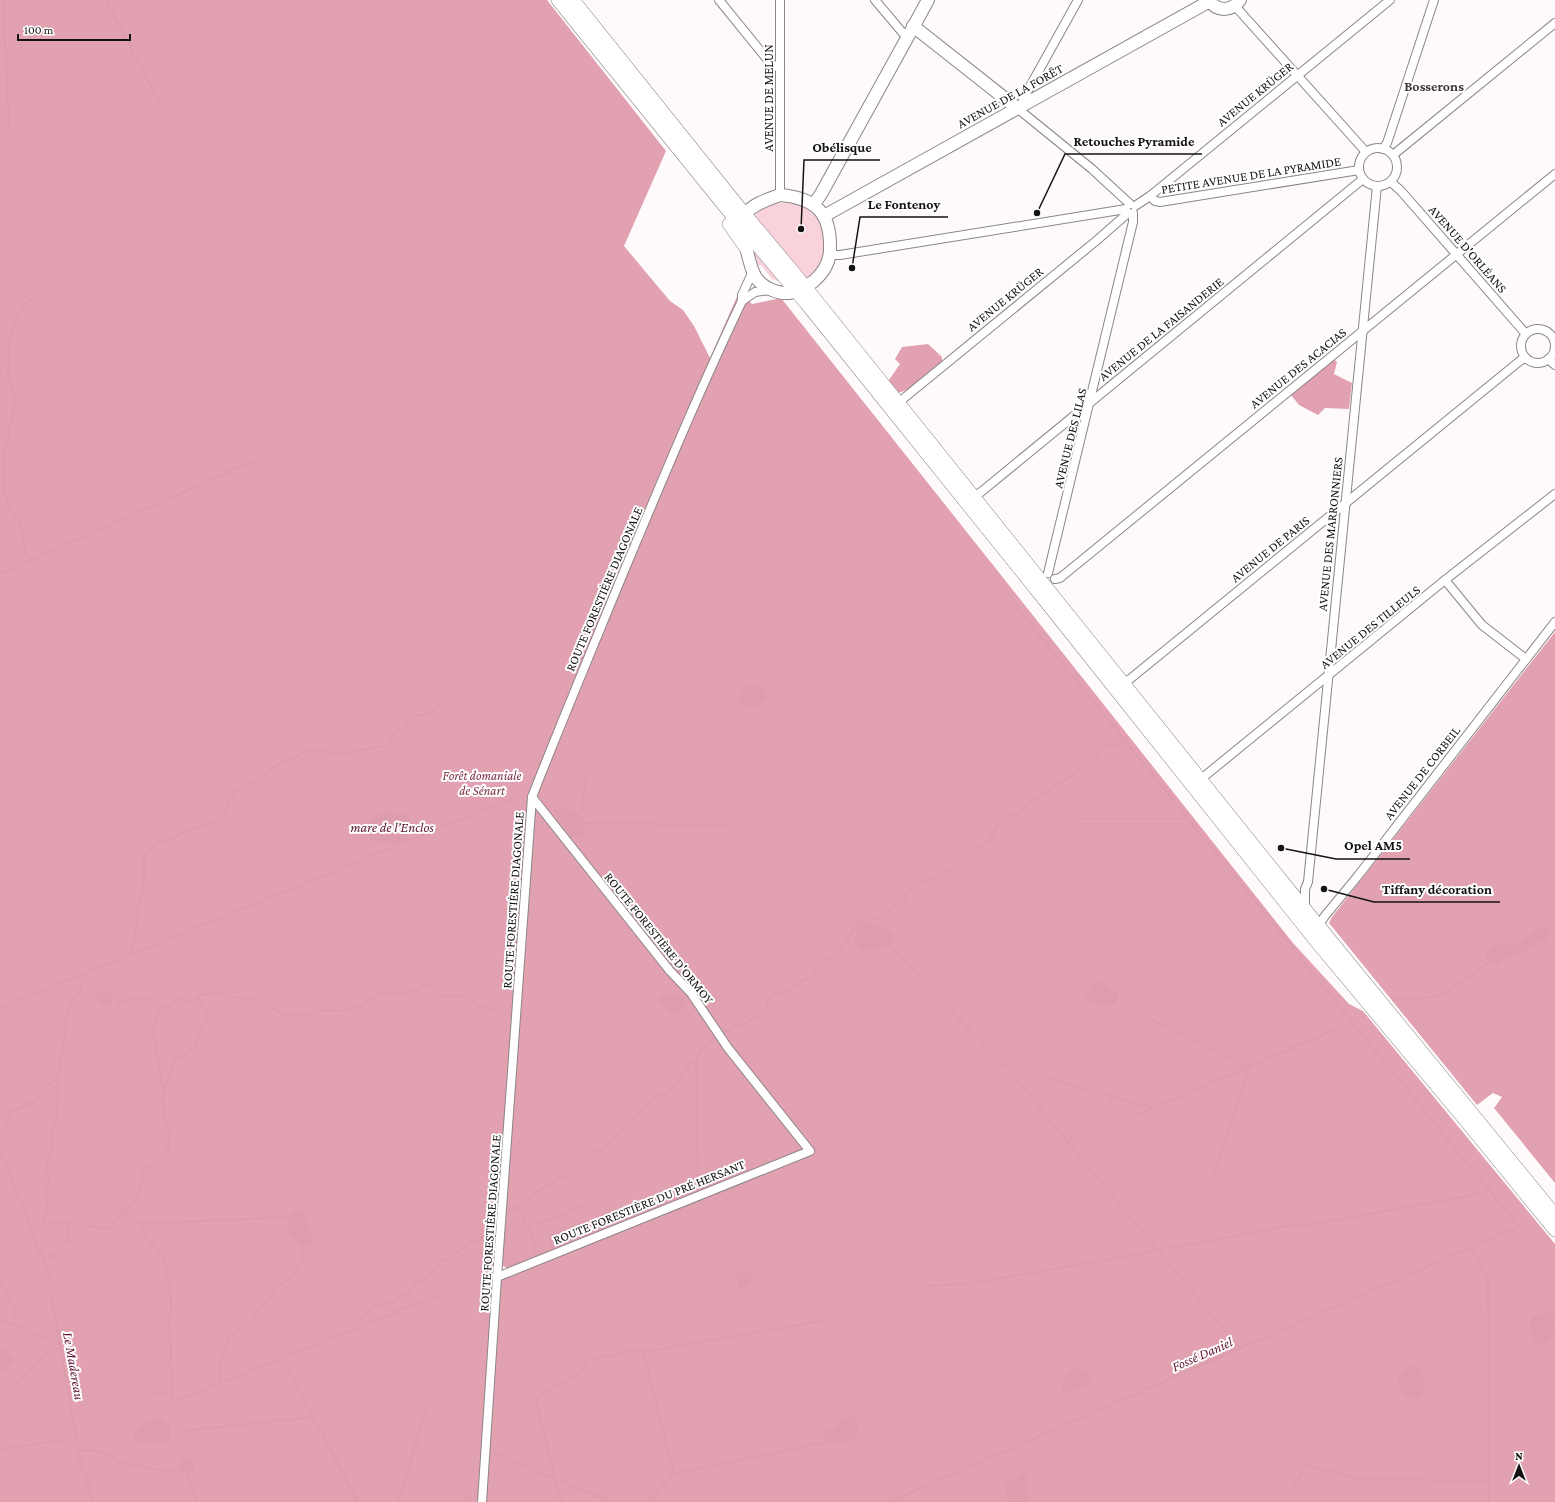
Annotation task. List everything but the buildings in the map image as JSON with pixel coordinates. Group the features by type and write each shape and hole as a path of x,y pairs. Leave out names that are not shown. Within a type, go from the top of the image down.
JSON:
{"main road":[{"path":"558,0 743,228 800,289 898,403 973,497 1042,574 1050,592 1201,779 1283,891 1316,941 1468,1122 1555,1230"},
{"path":"573,0 745,214 800,289 1050,606 1283,891 1304,909 1555,1215"},
{"path":"707,183 709,195 746,248"}],"street":[{"path":"719,0 771,64 780,68"},
{"name":"AVENUE DE MELUN","path":"780,0 780,195"},
{"path":"875,0 907,38"},
{"path":"814,204 821,194 928,0"},
{"path":"1019,107 1078,0"},
{"path":"1210,0 1216,8 1226,10 1237,3 1366,152"},
{"name":"AVENUE DE LA FORÊT","path":"824,216 1210,0"},
{"name":"AVENUE KRÜGER","path":"898,403 1130,209 1150,196 1390,0"},
{"path":"1383,149 1389,139 1434,0"},
{"path":"1393,155 1555,23"},
{"path":"914,26 1019,107 1092,169 1130,209"},
{"path":"1376,148 1383,149 1393,155 1396,160 1397,172 1386,185 1370,185 1363,179 1359,170 1359,164 1366,152 1376,148"},
{"name":"PETITE AVENUE DE LA PYRAMIDE","path":"1150,196 1155,201 1160,202 1359,170"},
{"name":"AVENUE DES ACACIAS","path":"1055,579 1060,578 1555,174"},
{"name":"AVENUE DE LA FAISANDERIE","path":"973,497 1363,179"},
{"name":"AVENUE D'ORLÉANS","path":"1390,182 1396,186 1457,254 1526,334"},
{"name":"AVENUE DES MARRONNIERS","path":"1304,909 1377,186"},
{"path":"742,300 755,292 771,290 789,293 800,289 812,282 823,270 830,255 830,233 824,216 814,204 792,196 780,195 760,204 745,214 743,228 746,248 753,271 759,281 771,290"},
{"path":"830,255 840,255 1130,209"},
{"name":"AVENUE DES LILAS","path":"1042,574 1091,402 1133,222 1130,209"},
{"name":"ROUTE FORESTIÈRE DIAGONALE","path":"482,1502 532,797 644,523 718,351 742,300 742,295 753,271"},
{"path":"1535,330 1541,330 1554,337 1554,350 1544,362 1534,363 1526,358 1521,349 1521,343 1526,334 1535,330"},
{"name":"AVENUE DE PARIS","path":"1123,683 1130,679 1346,504 1515,365 1526,358"},
{"path":"1548,359 1555,365"},
{"name":"AVENUE DES TILLEULS","path":"1201,779 1445,580 1555,494"},
{"path":"1042,574 1055,579 1055,587 1050,592"},
{"path":"1445,580 1482,625 1526,660"},
{"name":"AVENUE DE CORBEIL","path":"1318,926 1555,622"},
{"name":"ROUTE FORESTIÈRE D'ORMOY","path":"532,797 670,971 691,993 728,1048 810,1151"},
{"path":"1283,891 1307,884"},
{"path":"1316,941 1318,926"},
{"name":"ROUTE FORESTIÈRE DU PRÉ HERSANT","path":"497,1277 810,1151"}],"shaded area":[{"path":"780,203 793,204 805,208 818,219 822,227 825,243 822,260 818,269 807,279 805,279 755,217 762,208"},
{"path":"748,244 783,283 772,279 761,265 755,265"}],"green space":[{"name":"Forêt domaniale de Sénart","path":"0,0 547,0 666,151 624,246 670,301 683,310 694,326 710,358 739,292 752,304 781,298 1293,943 1349,1004 1363,1011 1555,1244 1555,1502 0,1502","holes":["499,1263 511,1271 501,1280 491,1283 489,1280 492,1271"]},
{"path":"928,344 942,357 942,363 928,373 923,384 898,393 890,385 889,380 900,364 895,359 902,347"},
{"path":"1334,359 1337,362 1334,374 1352,383 1349,409 1325,408 1318,415 1299,405 1291,395"},
{"path":"1555,632 1555,1183 1494,1108 1502,1097 1493,1093 1477,1105 1329,923 1332,917"}],"water":[{"path":"745,684 761,686 768,692 764,701 754,706 740,704 741,690"},
{"path":"558,807 581,815 585,826 584,837 571,836 553,811"},
{"name":"mare de l’Enclos","path":"391,811 411,817 407,839 398,845 377,841 370,838 366,824 374,817"},
{"path":"869,924 888,930 895,939 884,948 875,950 859,950 855,939 859,926"},
{"path":"1545,926 1548,931 1546,940 1528,948 1522,955 1506,957 1497,964 1486,959 1487,950 1494,945 1517,944"},
{"path":"1093,982 1104,982 1119,995 1115,1004 1092,1004 1083,997"},
{"path":"110,991 113,998 110,1004 103,1005 95,999 96,993"},
{"path":"671,992 679,996 684,1001 685,1007 678,1012 669,1013 658,1002 661,998"},
{"path":"302,1209 308,1220 308,1229 312,1236 313,1243 302,1249 288,1231 291,1214"},
{"path":"744,1271 753,1276 749,1286 739,1289 736,1275"},
{"path":"1543,1312 1555,1312 1555,1323 1549,1340 1540,1346 1534,1339 1529,1322 1534,1316"},
{"path":"0,1348 8,1352 14,1360 8,1369 3,1372 0,1371"},
{"path":"1411,1365 1421,1367 1424,1376 1425,1387 1419,1399 1406,1397 1399,1388 1401,1372"},
{"path":"1081,1367 1092,1376 1090,1384 1084,1388 1064,1393 1063,1383 1065,1376 1071,1370"},
{"path":"851,1416 858,1421 859,1431 857,1435 846,1442 828,1444 823,1438 824,1431 836,1427 841,1418"},
{"path":"158,1418 169,1425 170,1441 137,1443 134,1436 137,1430"},
{"path":"188,1457 195,1465 193,1472 186,1475 179,1466 181,1458"},
{"path":"1024,1472 1028,1479 1027,1502 1008,1502 1005,1484"}],"waterway":[{"path":"3,0 9,125"},
{"path":"106,0 159,102"},
{"path":"29,561 25,552 21,528 18,520 10,509 4,489 5,460 3,453 9,434 8,426 12,419 15,397 8,375 10,333 24,305 37,294"},
{"path":"0,574 253,461"},
{"path":"1015,605 1294,949"},
{"path":"133,953 132,950 138,919 139,899 144,884 144,856 157,844 175,837 185,831 217,822 226,811 228,802 235,792 264,777 277,765 291,760 306,751 347,753 386,746 394,733 405,727 409,718 417,715 425,715 443,704"},
{"path":"724,1032 737,1025 743,1025 757,1016 766,1009 769,999 777,993 785,993 800,982 812,976 824,961 833,956 846,942 856,925 883,915 888,910 904,901 905,894 910,892 916,885 959,868 969,856 990,839 1001,820 1021,811 1029,803 1082,769 1097,755 1099,748 1119,744 1125,741"},
{"path":"581,815 586,779"},
{"path":"0,1008 518,796"},
{"path":"1082,819 1188,819"},
{"path":"584,823 727,825"},
{"path":"1548,931 1555,927"},
{"path":"890,946 1005,1067"},
{"path":"1300,958 1519,1227"},
{"path":"1394,1000 1441,996 1489,962"},
{"path":"67,1244 69,1222 56,1224 43,1222 43,1219 47,1208 46,1189 49,1181 46,1170 53,1146 51,1140 57,1114 58,1079 68,1010 73,997 79,993 82,987 78,976"},
{"path":"159,1008 167,1008 175,999 190,1001 198,998 199,995 220,992 234,997 258,999 282,1014 289,1016 298,1014 314,1014 321,1010 346,1011 354,1006 361,1007 379,994 411,992 425,985 435,988 438,995 463,997 478,1006 501,1012"},
{"path":"44,1260 60,1252 61,1247 69,1243 82,1230 90,1226 109,1229 137,1198 140,1191 143,1169 153,1165 169,1148 170,1128 164,1120 162,1100 164,1097 153,1029 159,1008 148,999 141,997 136,1000 127,999 119,1002 117,1005"},
{"path":"163,1087 172,1074 172,1067 176,1059 184,1057 187,1052 194,1047 208,1016 198,998"},
{"path":"1149,1018 1249,1067 1215,1174"},
{"path":"1133,1117 1352,1022"},
{"path":"559,1178 566,1176 590,1152 599,1151 629,1125 650,1100 672,1089 687,1066 696,1060 700,1051 715,1038"},
{"path":"696,1060 698,1191"},
{"path":"1011,1073 1240,1349"},
{"path":"1045,1078 1154,1108"},
{"path":"0,1130 7,1124 10,1113 34,1101 49,1084 58,1079"},
{"path":"1068,1141 1115,1097"},
{"path":"600,1230 796,1152 797,1143"},
{"name":"Le Madereau","path":"0,1149 51,1280"},
{"path":"509,1209 518,1208 545,1186 556,1181"},
{"path":"926,1286 966,1284 1288,1226 1302,1226 1478,1194 1488,1190"},
{"path":"534,1256 535,1247 529,1227 583,1206"},
{"path":"518,1208 524,1223 528,1228"},
{"path":"123,1213 141,1224 289,1217 290,1219"},
{"path":"553,1249 549,1236 587,1221"},
{"path":"141,1224 142,1233 166,1260 165,1275 170,1286 171,1307 169,1323 171,1353 170,1365 173,1375 172,1397"},
{"path":"362,1326 363,1318 373,1307 395,1301 407,1293 417,1283 432,1272 441,1261 448,1259 471,1243 485,1236 488,1230 496,1224"},
{"name":"Fossé Daniel","path":"889,1502 1522,1225"},
{"path":"552,1249 593,1233"},
{"path":"219,1384 221,1375 220,1359 232,1334 252,1319 276,1288 296,1274 303,1258 301,1247"},
{"path":"1472,1247 1488,1280 1489,1502"},
{"path":"507,1267 546,1252"},
{"path":"0,1283 12,1302 14,1312 12,1324"},
{"name":"Le Madereau","path":"51,1295 77,1441"},
{"path":"150,1393 165,1393 178,1400 438,1295"},
{"path":"0,1320 49,1339"},
{"path":"674,1474 643,1352 827,1320"},
{"path":"561,1502 536,1401 543,1393 550,1390 553,1386 563,1383 581,1372 589,1359 621,1354 633,1350 643,1352"},
{"path":"0,1397 51,1351"},
{"path":"286,1366 358,1502"},
{"path":"397,1502 427,1410"},
{"path":"183,1431 313,1417"},
{"path":"0,1449 64,1440"},
{"path":"648,1502 674,1474 826,1442"},
{"path":"94,1502 77,1451 90,1450 106,1454 121,1463 167,1471 181,1468"},
{"path":"491,1452 611,1502"},
{"path":"1292,1488 1307,1465 1362,1479 1488,1481"},
{"path":"186,1475 197,1502"},
{"path":"465,1502 471,1496"}],"place":[{"name":"Retouches Pyramide","path":"1037,213"},
{"name":"Obélisque","path":"801,229"},
{"name":"Le Fontenoy","path":"852,268"},
{"name":"Opel AM5","path":"1281,848"},
{"name":"Tiffany décoration","path":"1324,889"}],"district":[{"name":"Bosserons","path":"1434,86"}]}
